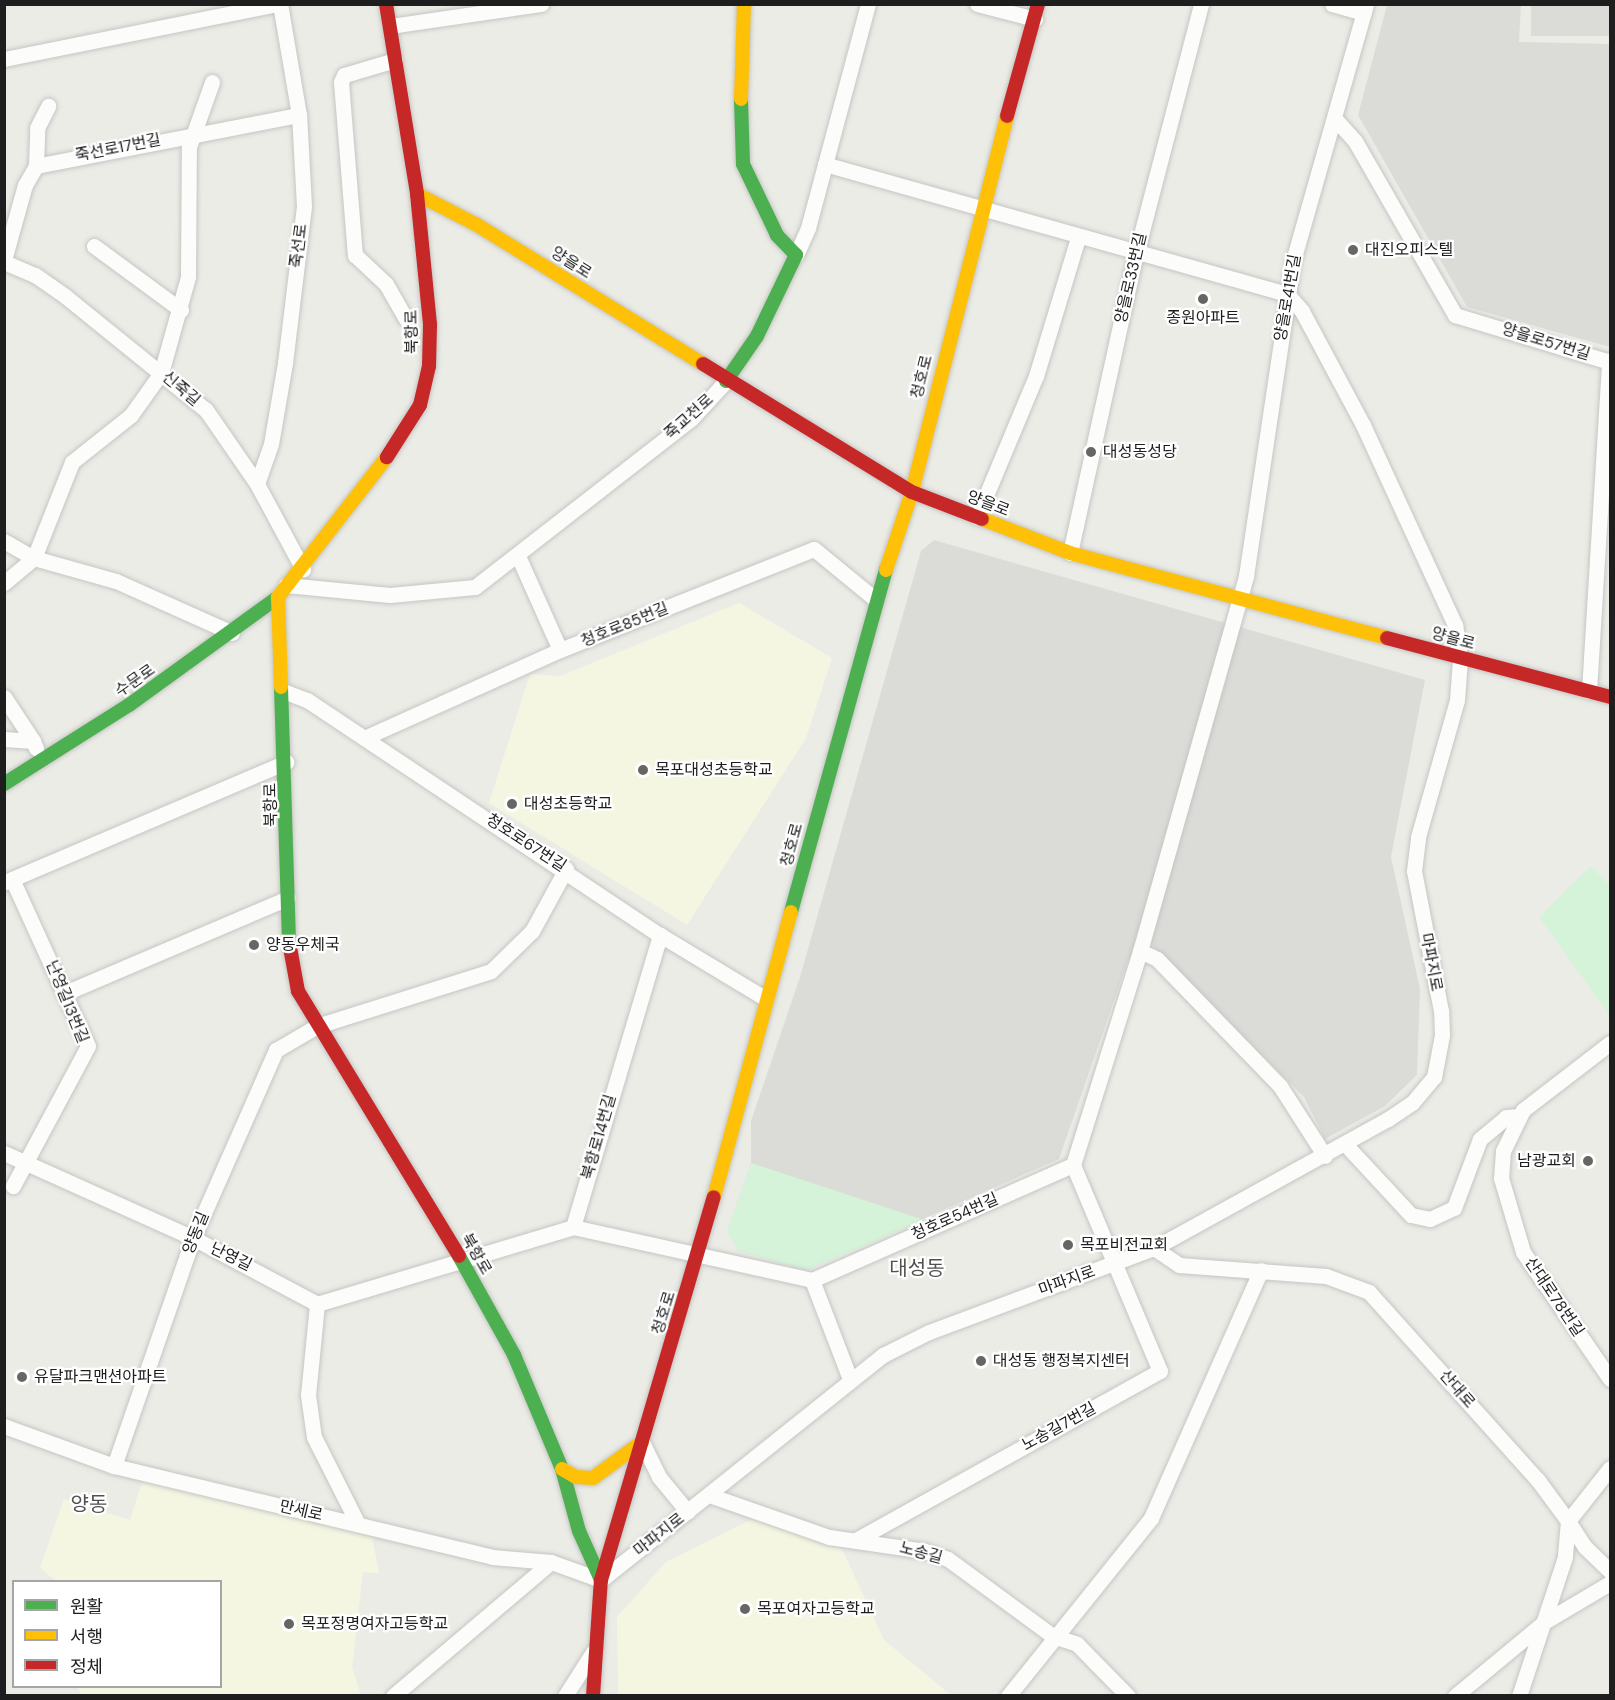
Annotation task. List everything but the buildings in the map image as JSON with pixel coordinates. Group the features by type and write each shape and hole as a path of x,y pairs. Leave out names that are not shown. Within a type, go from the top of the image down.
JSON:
{"street":[{"path":"4,59 278,4"},
{"name":"죽선로","path":"257,484 271,444 285,363 304,206 299,115 278,4"},
{"name":"북항로","path":"386,4 417,194 430,325 422,398 402,437 303,569 282,591 288,898 292,971 317,1026 460,1258 514,1355 562,1469 579,1531 601,1580"},
{"path":"390,26 541,4"},
{"path":"744,4 739,50 743,164 777,235 796,255 825,164 868,4"},
{"path":"977,4 1037,12"},
{"name":"양을로33번길","path":"1070,553 1136,254 1201,4"},
{"path":"1332,4 1365,9"},
{"name":"양을로41번길","path":"1073,1166 1140,951 1240,597 1287,294 1365,9"},
{"name":"청호로","path":"593,1695 593,1652 601,1580 699,1253 876,600 912,492 981,210 1037,12"},
{"path":"395,60 344,75 340,82 356,255 386,284 406,319"},
{"path":"4,583 34,558 72,462 130,415 161,373 181,309 191,229 189,147 212,82"},
{"path":"4,261 25,185 36,166 37,128 48,106"},
{"name":"죽선로17번길","path":"36,166 195,133 299,115"},
{"name":"양을로57번길","path":"1336,120 1355,141 1442,298 1455,315 1610,362 1609,408 1589,691"},
{"path":"825,164 1078,238 1287,294"},
{"name":"양을로","path":"417,194 486,231 726,381 912,492 1070,553 1240,597 1460,659 1611,697"},
{"path":"977,517 1036,376 1078,238"},
{"path":"94,246 181,309"},
{"name":"죽교천로","path":"282,591 390,595 441,594 475,586 518,556 692,418 726,381 753,342 796,255"},
{"name":"신죽길","path":"4,261 35,275 65,296 206,410 257,484 303,569"},
{"name":"마파지로","path":"601,1580 710,1495 850,1379 883,1355 929,1332 1154,1248 1345,1144 1412,1103 1434,1077 1438,1064 1441,1011 1414,881 1418,837 1457,700 1460,659 1445,597 1363,425 1302,310 1287,294"},
{"path":"4,541 34,558 116,581 232,633"},
{"name":"청호로85번길","path":"364,738 560,650 814,549 876,600"},
{"path":"518,556 560,650"},
{"name":"수문로","path":"4,784 232,633 282,591"},
{"name":"청호로67번길","path":"284,691 307,700 566,869 660,935 766,999"},
{"path":"4,697 33,741 41,759"},
{"path":"4,739 33,741"},
{"path":"8,881 287,762"},
{"name":"양동길","path":"114,1466 193,1238 272,1057 282,1045 317,1026 490,971 532,931 566,869"},
{"name":"난영길13번길","path":"8,881 65,993 88,1046 13,1186"},
{"path":"65,993 288,898"},
{"name":"북항로14번길","path":"573,1227 660,935"},
{"path":"1140,951 1157,959 1280,1086 1325,1156"},
{"name":"산대로78번길","path":"1611,1042 1518,1116 1503,1151 1501,1178 1523,1252 1611,1379"},
{"path":"1345,1144 1411,1215 1430,1219 1454,1208 1480,1139 1506,1117 1518,1116"},
{"name":"난영길","path":"4,1153 24,1164 193,1238 317,1304"},
{"path":"1073,1166 1115,1263"},
{"name":"청호로54번길","path":"812,1280 1073,1166"},
{"path":"358,1524 314,1437 308,1395 317,1304 460,1258 573,1227 699,1253 812,1280 850,1379"},
{"name":"산대로","path":"1154,1248 1179,1264 1343,1279 1369,1292 1568,1521 1586,1547 1611,1571"},
{"name":"노송길7번길","path":"856,1540 1160,1371 1115,1263"},
{"path":"1008,1695 1053,1636 1078,1611 1151,1518 1262,1270"},
{"name":"만세로","path":"4,1426 114,1466 492,1557 551,1562 601,1580"},
{"path":"562,1469 576,1477 593,1478 642,1442 659,1477 688,1512"},
{"path":"1519,1695 1565,1557 1568,1521 1611,1468"},
{"name":"노송길","path":"710,1495 829,1537 856,1540 948,1559 1053,1636 1077,1644 1128,1695"},
{"path":"393,1695 551,1562"},
{"path":"1455,1695 1544,1622 1611,1583"},
{"path":"565,1695 593,1652"}],"shaded area":[{"path":"1387,5 1521,5 1519,42 1610,44 1610,347 1467,307 1358,115"},
{"path":"1531,5 1610,5 1610,36 1531,36"},
{"path":"934,540 1425,680 1391,857 1420,989 1417,1075 1385,1106 1325,1139 1304,1097 1150,943 1128,960 1059,1159 806,1270 739,1251 727,1232 751,1163 751,1121 800,977 921,551"},
{"name":"목포대성초등학교","path":"739,603 832,658 806,738 687,925 489,803 530,674 560,676"},
{"name":"목포정명여자고등학교","path":"143,1479 372,1537 379,1573 363,1572 352,1667 361,1695 82,1695 78,1688 222,1688 222,1580 55,1580 40,1568 64,1499 130,1520"},
{"name":"목포여자고등학교","path":"756,1517 842,1549 884,1640 951,1695 618,1695 617,1617 666,1562"}],"green space":[{"path":"1591,866 1610,886 1610,1016 1539,917"},
{"path":"751,1163 924,1220 806,1270 739,1251 727,1232"}],"traffic: fast":[{"path":"726,381 757,336 796,255 777,235 743,164 741,99"},
{"path":"791,912 886,570"},
{"path":"4,784 129,705 278,597"},
{"path":"281,687 289,942"},
{"path":"459,1256 514,1355 562,1469 579,1531 601,1580"}],"traffic: slow":[{"path":"741,99 744,4"},
{"path":"886,570 912,492 1007,116"},
{"path":"417,194 477,225 703,364"},
{"path":"281,687 278,597 387,457"},
{"path":"982,519 1070,553 1387,638"},
{"path":"714,1197 791,912"},
{"path":"562,1469 576,1477 593,1478 642,1442"}],"traffic: jam":[{"path":"386,4 417,194 430,325 429,366 420,405 387,457"},
{"path":"1007,116 1038,4"},
{"path":"703,364 912,492 982,519"},
{"path":"1387,638 1610,697"},
{"path":"289,942 298,991 459,1256"},
{"path":"593,1696 601,1580 714,1197"}],"place":[{"name":"대진오피스텔","path":"1353,250"},
{"name":"종원아파트","path":"1203,299"},
{"name":"대성동성당","path":"1091,452"},
{"name":"목포대성초등학교","path":"643,770"},
{"name":"대성초등학교","path":"512,804"},
{"name":"양동우체국","path":"254,945"},
{"name":"남광교회","path":"1588,1161"},
{"name":"목포비전교회","path":"1068,1245"},
{"name":"대성동 행정복지센터","path":"981,1361"},
{"name":"유달파크맨션아파트","path":"22,1377"},
{"name":"목포여자고등학교","path":"745,1609"},
{"name":"목포정명여자고등학교","path":"289,1624"}],"district":[{"name":"대성동","path":"917,1268"},
{"name":"양동","path":"89,1504"}]}
